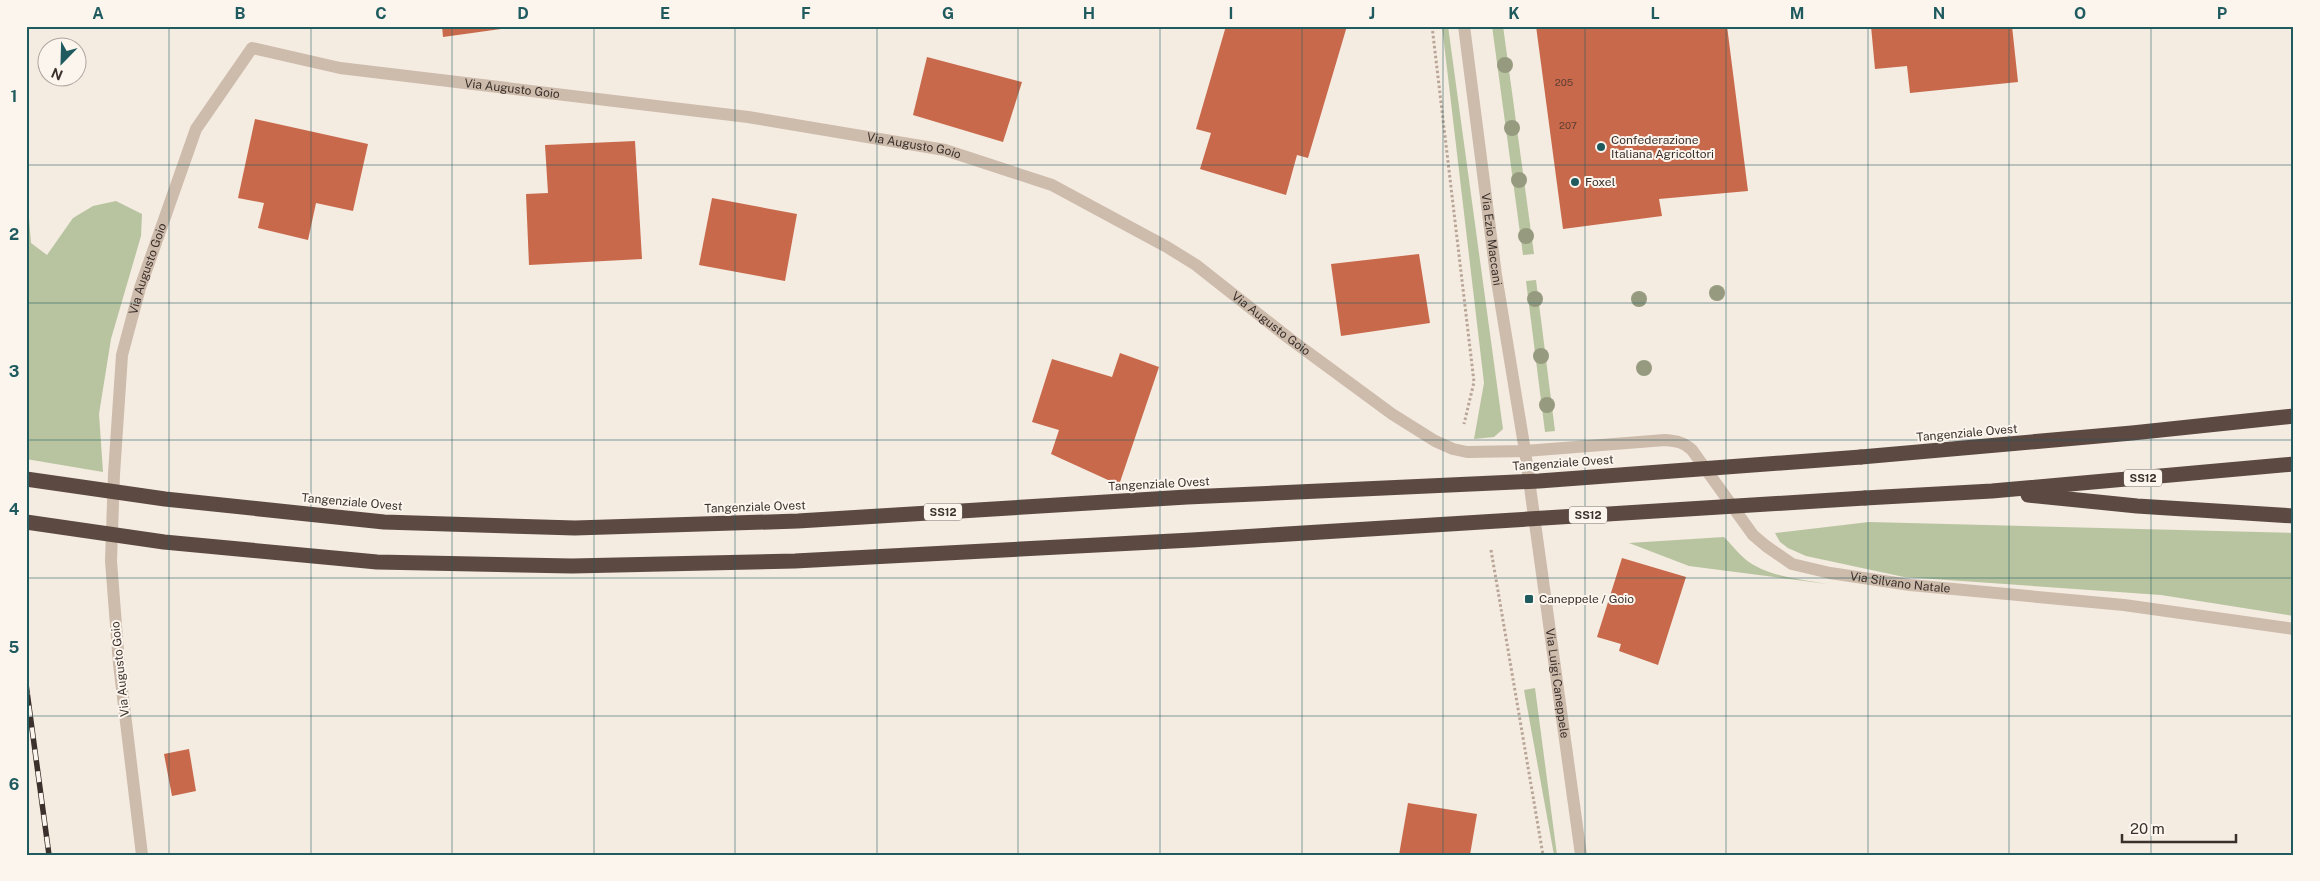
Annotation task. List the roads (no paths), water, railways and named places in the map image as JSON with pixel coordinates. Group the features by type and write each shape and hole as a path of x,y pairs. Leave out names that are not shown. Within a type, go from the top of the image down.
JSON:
{"highway":[{"name":"Tangenziale Ovest","path":"26,479 165,499 384,522 575,528 798,521 1187,497 1538,481 1861,457 2132,433 2294,416"},
{"name":"SS12","path":"26,522 164,542 377,562 572,566 805,560 1192,540 1992,491 2294,464"},
{"path":"1992,491 2137,506 2294,516"}],"street":[{"name":"Via Ezio Maccani","path":"1464,26 1496,274 1525,452"},
{"name":"Via Augusto Goio","path":"142,855 119,664 111,561 114,474 122,355 140,288 196,130 252,48 340,68 748,117 945,150 1052,185 1196,265 1290,339 1392,414 1435,441 1466,452 1525,452"},
{"name":"Via Silvano Natale","path":"1525,452 1665,440 1679,441 1687,444 1753,535 1792,564 1830,573 1910,585 2124,605 2294,629"},
{"name":"Via Luigi Caneppele","path":"1525,452 1582,855"}],"railway":[{"path":"26,684 49,855"}],"place":[{"name":"Confederazione Italiana Agricoltori","path":"1601,147"},
{"name":"Foxel","path":"1575,182"},
{"name":"Caneppele / Goio","path":"1529,599"}]}
